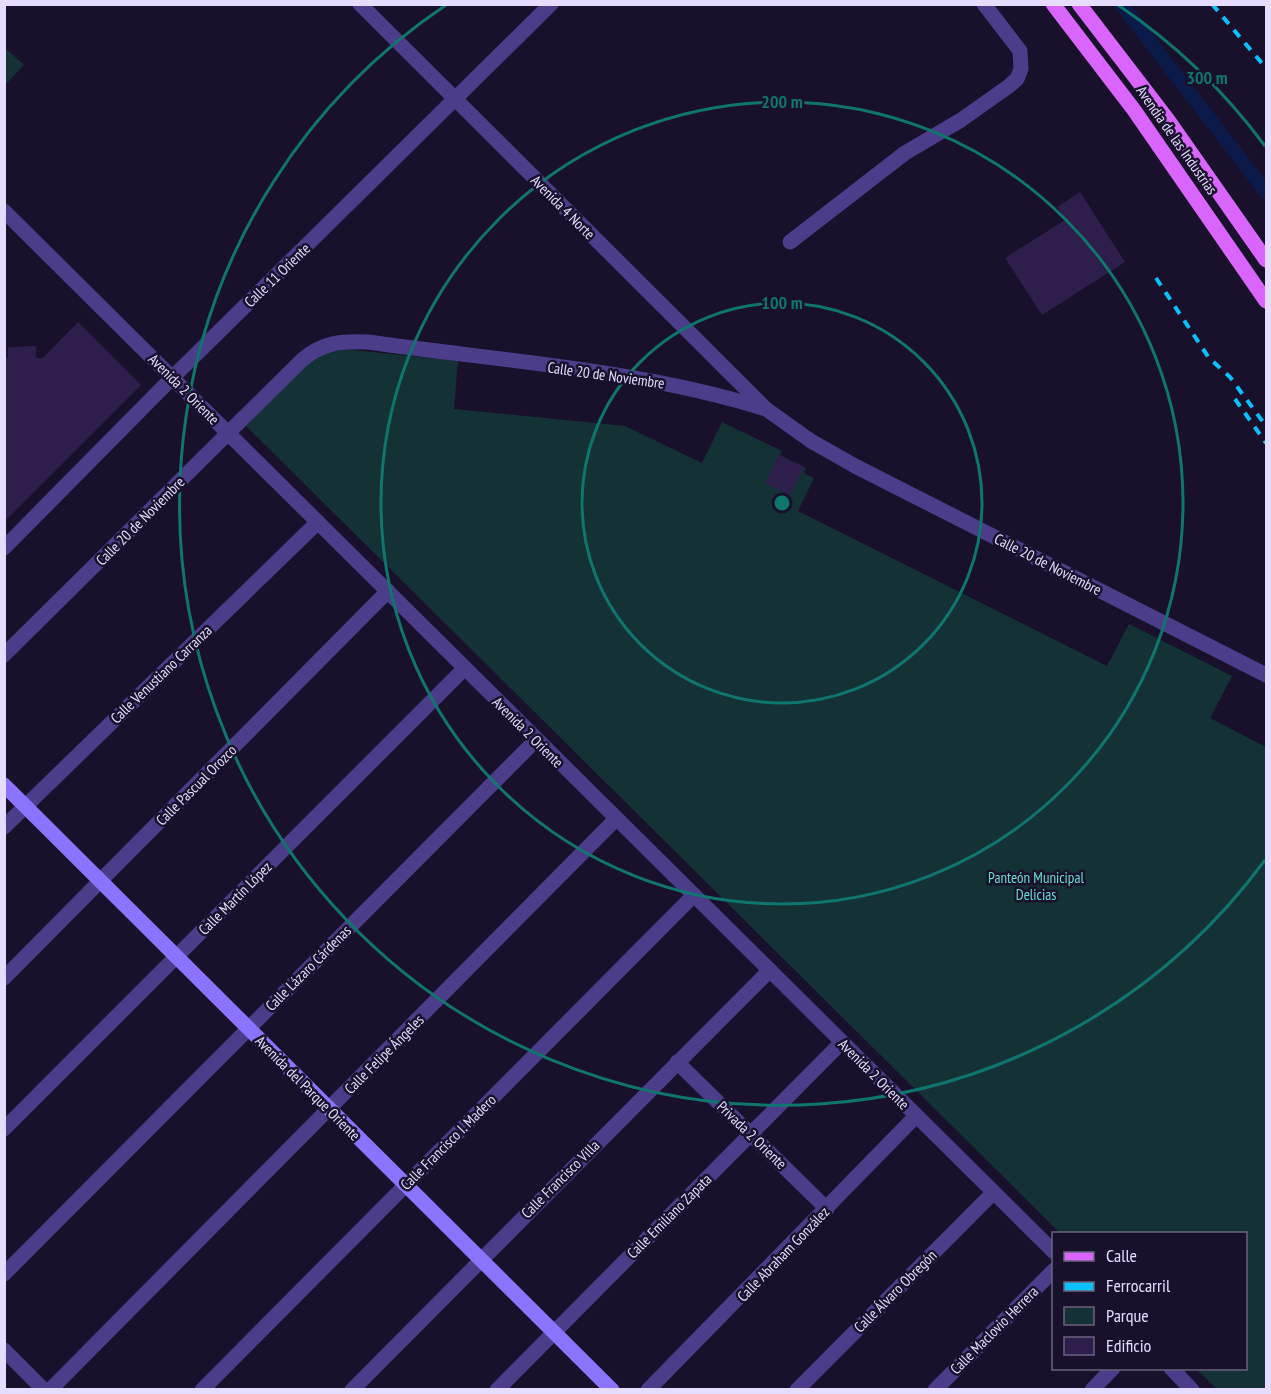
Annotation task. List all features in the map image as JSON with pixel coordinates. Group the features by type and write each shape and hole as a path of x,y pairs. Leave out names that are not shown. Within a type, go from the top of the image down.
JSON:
{"main road":[{"name":"Avendia de las Industrias","path":"1053,4 1134,110 1266,302"},
{"name":"Avendia de las Industrias","path":"1079,4 1168,120 1266,260"},
{"name":"Avenida del Parque Oriente","path":"4,785 553,1333 612,1389"}],"street":[{"name":"Calle 11 Oriente","path":"4,548 172,378 551,4"},
{"path":"790,242 905,153 994,98 1017,79 1022,59 1020,51 984,4"},
{"name":"Avenida 4 Norte","path":"364,6 765,409"},
{"name":"Avenida 2 Oriente","path":"4,211 388,591 615,820 694,895 1052,1251"},
{"name":"Calle 20 de Noviembre","path":"4,655 311,353 331,343 350,341 658,382 716,394 765,409 811,441 855,466 1266,675"},
{"name":"Calle Venustiano Carranza","path":"4,827 318,522"},
{"name":"Calle Pascual Orozco","path":"4,978 388,591"},
{"name":"Calle Martín López","path":"4,1128 465,668"},
{"name":"Calle Lázaro Cárdenas","path":"4,1274 536,740"},
{"name":"Calle Felipe Ángeles","path":"50,1389 615,820"},
{"name":"Calle Francisco I. Madero","path":"202,1389 694,895"},
{"name":"Calle Francisco Villa","path":"352,1389 770,970"},
{"name":"Calle Emiliano Zapata","path":"497,1389 842,1042"},
{"name":"Privada 2 Oriente","path":"677,1062 827,1209"},
{"name":"Calle Abraham González","path":"648,1389 916,1116"},
{"name":"Calle Álvaro Obregón","path":"797,1389 993,1193"},
{"name":"Calle Maclovio Herrera","path":"935,1389 1052,1271"},
{"path":"4,1350 44,1389"},
{"path":"1092,1389 1111,1370"},
{"path":"1173,1370 1192,1389"}],"green space":[{"path":"4,47 24,65 5,85 4,85"},
{"name":"Panteón Municipal Delicias","path":"324,347 458,361 454,409 625,426 702,463 722,422 782,451 780,455 806,468 804,473 814,478 798,511 1107,666 1129,624 1232,676 1210,718 1266,747 1266,1389 1217,1389 1197,1370 1247,1370 1247,1232 1059,1232 246,426"}],"building":[{"path":"1080,192 1125,262 1042,315 1005,258 1065,220 1057,207"},
{"path":"78,322 141,385 4,522 4,358 8,358 8,347 36,346 36,358 43,358"},
{"path":"779,455 804,467 790,495 765,483"}],"waterway":[{"path":"1121,4 1266,192"}],"railway":[{"path":"1212,4 1266,68"},
{"path":"1156,278 1209,358 1230,377 1266,426"},
{"path":"1235,399 1266,443"}]}
